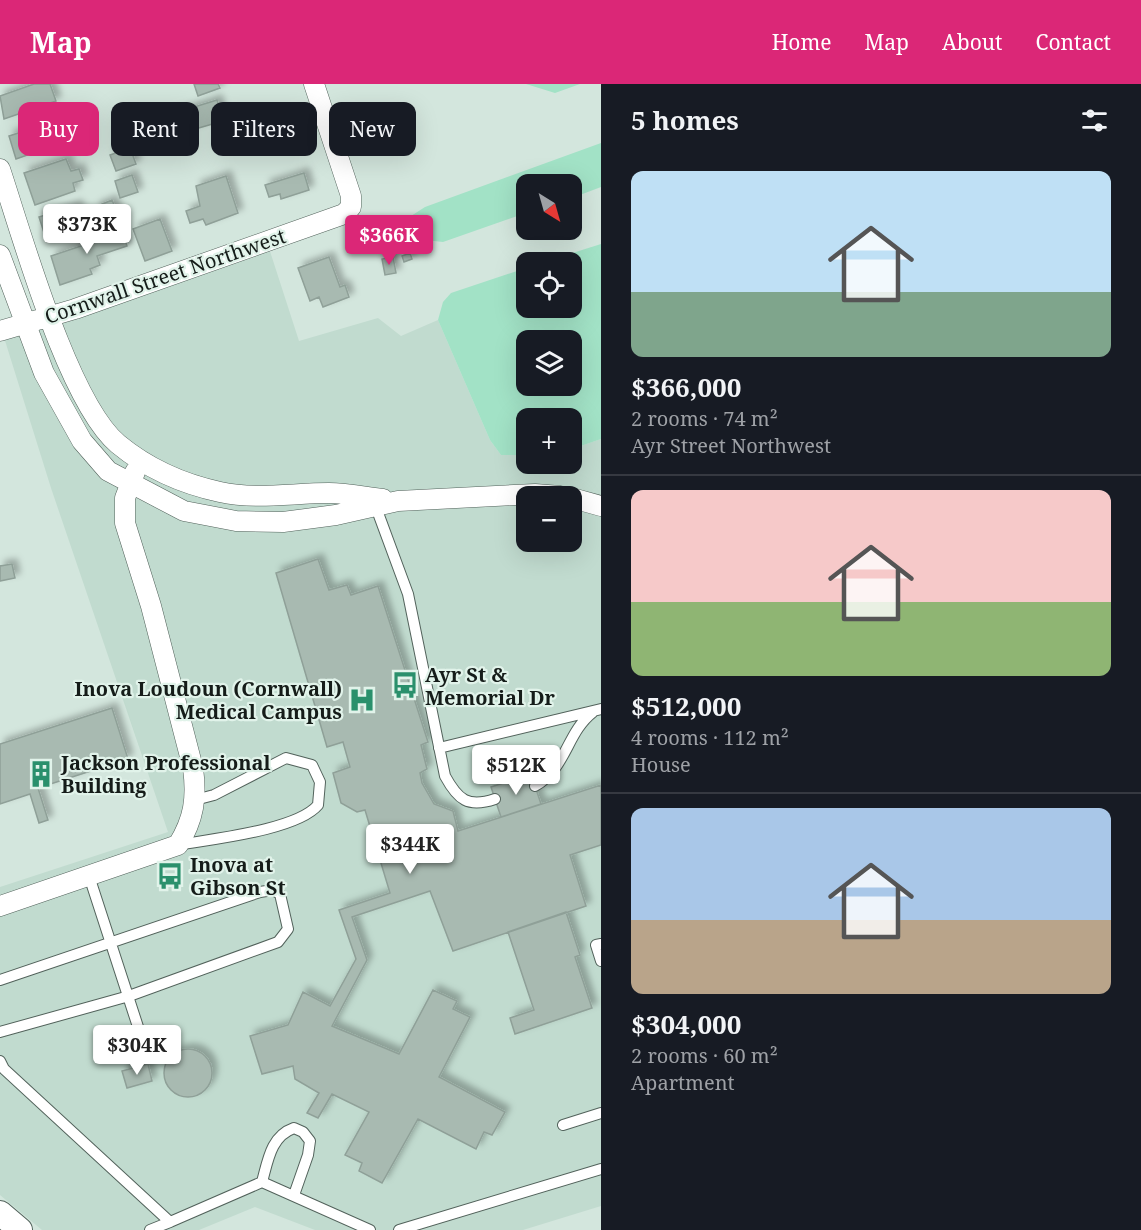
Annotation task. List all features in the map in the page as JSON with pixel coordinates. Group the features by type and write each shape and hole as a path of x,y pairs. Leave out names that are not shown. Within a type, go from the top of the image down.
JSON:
{"street":[{"name":"Cornwall Street Northwest","path":"0,331 330,221 351,207 351,196 314,84"},
{"path":"0,169 50,315 87,401 117,443 173,478 221,492 268,497 331,493 374,502"},
{"path":"0,255 44,373 72,427 108,471 184,512 236,521 283,522 374,502 516,495"},
{"path":"0,906 178,845 192,819 195,800 193,768 174,690 125,523 125,498 140,459"},
{"path":"582,501 601,506"},
{"path":"0,1213 20,1230"}],"lane":[{"path":"374,502 408,594 445,776 462,799 479,804 495,799"},
{"path":"439,748 598,709"},
{"path":"535,786 559,765 577,729 598,709"},
{"path":"178,845 251,831 302,818 318,805 320,782 312,765 286,758 214,795 195,800"},
{"path":"89,876 140,1033"},
{"path":"0,980 260,892 273,890 280,894 288,929 278,942 129,996 0,1032"},
{"path":"601,944 596,945 601,961"},
{"path":"0,1061 4,1069 170,1222"},
{"path":"563,1125 601,1113"},
{"path":"262,1182 272,1148 282,1132 294,1128 303,1132 310,1141 309,1155 294,1195"},
{"path":"399,1230 601,1169"},
{"path":"150,1230 262,1182 370,1230"}],"shaded area":[{"name":"Inova Loudoun (Cornwall) Medical Campus","path":"267,242 299,341 378,318 401,336 438,320 490,440 501,455 516,455 516,474 582,474 582,446 601,439 601,1206 523,1230 315,1230 255,1207 199,1230 42,1230 0,1195 0,887 168,832 51,488 2,331"}],"green space":[{"path":"526,84 580,84 555,93"},
{"path":"601,143 601,187 582,194 582,174 516,174 516,216 443,242 425,240 411,233 411,216 425,207"},
{"path":"601,244 601,439 582,446 582,408 516,408 516,455 501,455 490,440 438,320 443,302 451,293 516,271 516,318 582,318 582,252 576,252"}],"building":[{"path":"34,84 50,84 56,101 18,102 18,114 4,119 0,96"},
{"path":"194,84 218,84 220,88 198,96"},
{"path":"217,100 218,102 211,102 211,124 199,128 199,106"},
{"path":"18,133 18,156 25,156 16,159 9,136"},
{"path":"110,155 133,156 136,164 116,171"},
{"path":"66,159 71,171 79,169 83,180 73,183 75,191 35,205 24,173"},
{"path":"304,173 309,190 281,199 280,194 269,197 265,185"},
{"path":"132,175 138,192 120,198 115,181"},
{"path":"226,176 238,213 206,225 203,219 190,223 186,211 200,206 196,186"},
{"path":"112,200 119,217 102,225 95,207"},
{"path":"77,205 85,230 47,242 39,217"},
{"path":"160,219 172,251 145,261 133,229"},
{"path":"120,223 127,246 97,256 100,265 90,269 92,274 60,285 51,256 102,239 100,230"},
{"path":"410,253 412,259 404,262 402,256"},
{"path":"329,257 340,287 345,285 349,297 323,307 319,297 310,301 298,268"},
{"path":"393,257 396,273 385,275 382,259"},
{"path":"318,559 329,590 347,585 351,595 378,586 428,742 421,745 427,769 420,773 422,783 434,804 453,811 458,831 601,785 601,845 570,855 586,906 453,951 430,891 352,917 367,960 332,1026 399,1054 433,990 457,1001 453,1009 470,1017 439,1077 505,1112 492,1135 484,1132 476,1149 418,1119 382,1183 359,1171 362,1163 345,1155 369,1112 332,1094 318,1118 307,1113 319,1093 295,1079 293,1066 262,1074 250,1036 288,1025 303,992 330,1006 356,959 339,910 390,893 365,810 357,812 341,803 333,773 350,767 343,742 327,747 276,573"},
{"path":"12,564 15,578 0,581 0,566"},
{"name":"Jackson Professional Building","path":"112,708 128,759 38,788 48,820 39,823 30,794 0,804 0,744"},
{"path":"531,774 541,804 501,817 491,787"},
{"path":"566,912 580,955 575,957 592,1008 515,1034 510,1018 534,1010 508,932"},
{"path":"183,1049 193,1049 205,1056 212,1068 212,1078 205,1090 193,1097 183,1097 168,1086 164,1078 164,1068 175,1053"},
{"path":"148,1064 152,1081 127,1088 122,1071"}],"place":[{"name":"Ayr St & Memorial Dr","path":"405,685"},
{"name":"Inova Loudoun (Cornwall) Medical Campus","path":"362,700"},
{"name":"Jackson Professional Building","path":"41,774"},
{"name":"Inova at Gibson St","path":"170,876"}]}
